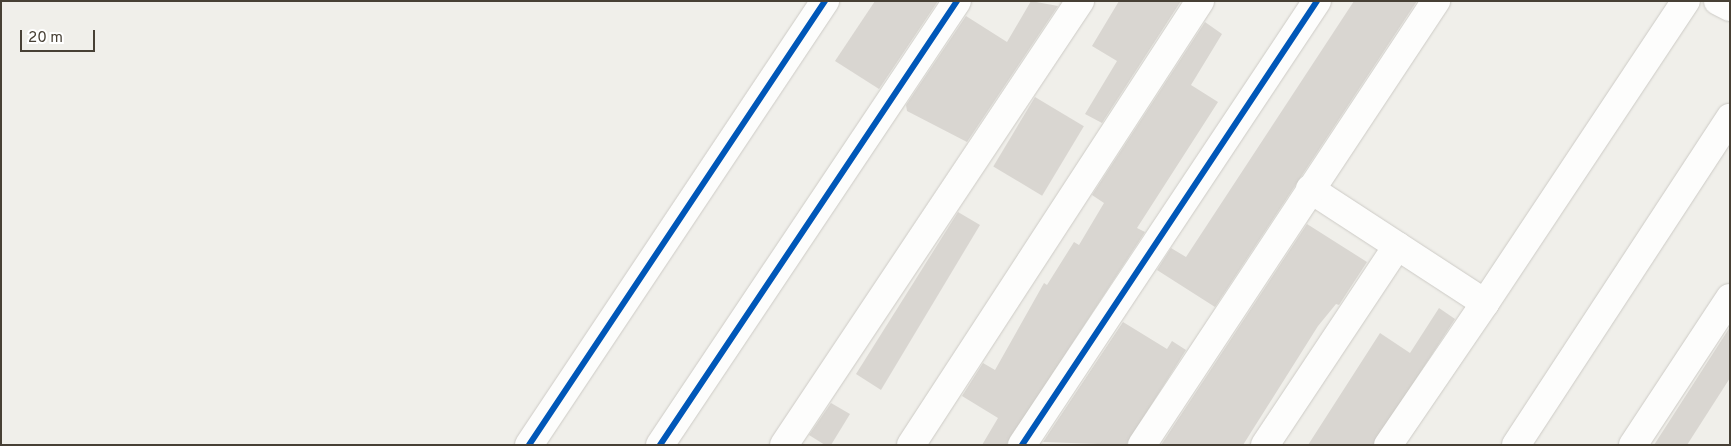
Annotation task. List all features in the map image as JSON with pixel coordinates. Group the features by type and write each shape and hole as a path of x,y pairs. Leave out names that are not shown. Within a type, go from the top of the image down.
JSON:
{"street":[{"path":"529,445 825,1"},
{"path":"660,445 957,1"},
{"path":"784,445 1080,1"},
{"path":"911,445 1200,1"},
{"path":"1022,445 1317,1"},
{"path":"1142,445 1436,1"},
{"path":"1388,445 1686,1"},
{"path":"1718,1 1730,7"},
{"path":"1516,445 1730,118"},
{"path":"1310,189 1485,303"},
{"path":"1265,445 1396,246"},
{"path":"1633,445 1730,298"}],"building":[{"path":"875,1 938,1 879,89 835,61"},
{"path":"1031,1 1058,6 967,142 907,111 906,105 966,16 1007,42"},
{"path":"1119,1 1181,1 1102,123 1085,114 1117,61 1092,46"},
{"path":"1354,1 1417,1 1215,307 1157,270 1171,248 1186,257"},
{"path":"1205,22 1222,34 1191,85 1218,102 1137,228 1145,232 1006,445 982,445 998,418 962,396 983,363 995,370 1044,283 1047,285 1074,242 1079,245 1104,203 1092,195"},
{"path":"1035,97 1084,126 1042,196 993,166"},
{"path":"958,212 980,225 881,390 856,374"},
{"path":"1307,224 1367,262 1339,305 1336,304 1318,326 1243,445 1161,445"},
{"path":"1439,308 1455,319 1373,445 1308,445 1380,333 1410,353"},
{"path":"1123,322 1167,349 1172,341 1186,350 1126,445 1043,442"},
{"path":"1730,327 1730,378 1687,445 1654,445"},
{"path":"831,403 850,414 831,445 825,445 809,435"}],"cycle path":[{"path":"529,445 825,1"},
{"path":"660,445 957,1"},
{"path":"1022,445 1317,1"}]}
